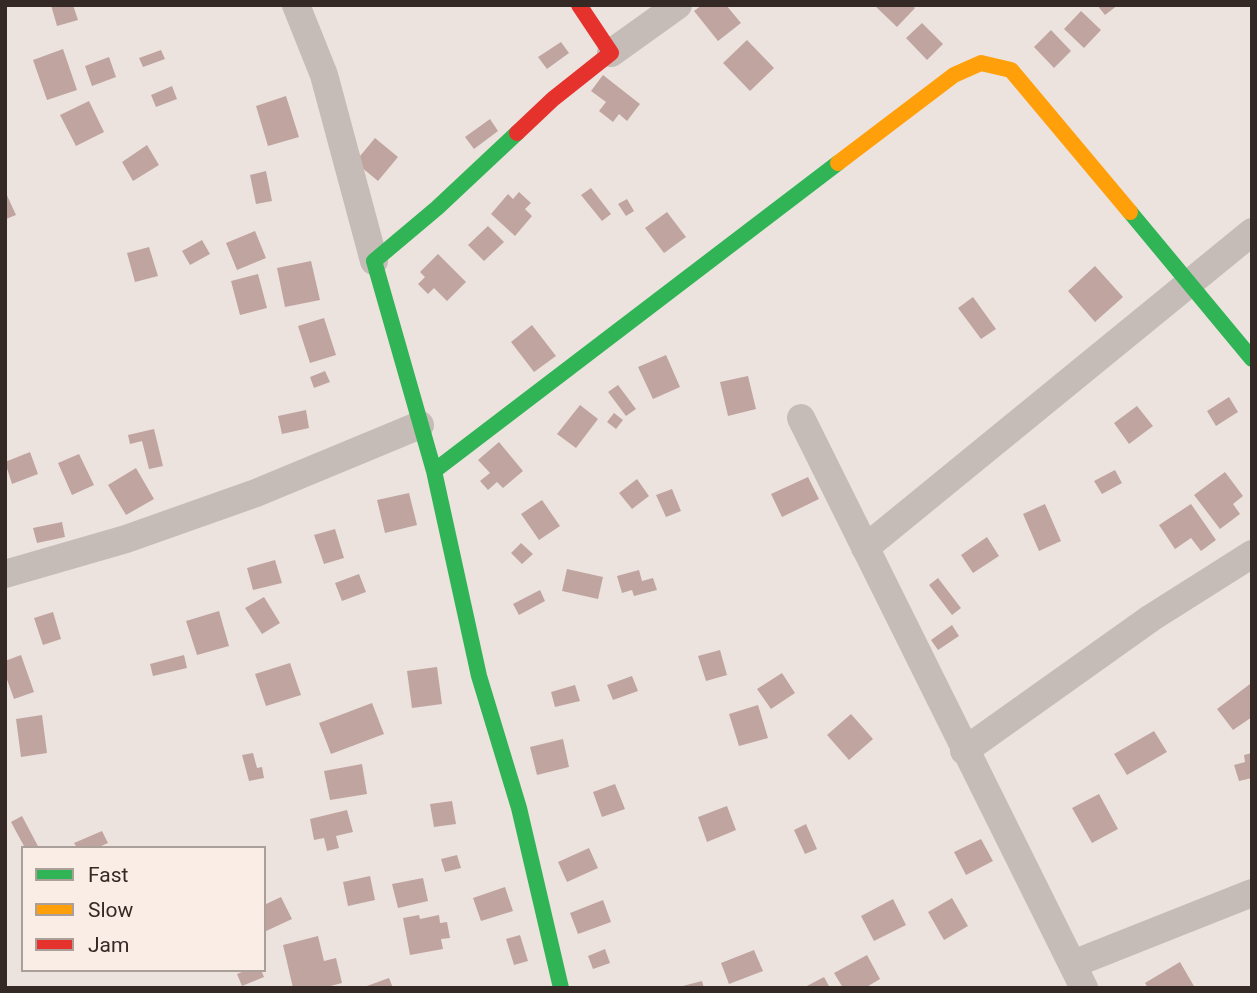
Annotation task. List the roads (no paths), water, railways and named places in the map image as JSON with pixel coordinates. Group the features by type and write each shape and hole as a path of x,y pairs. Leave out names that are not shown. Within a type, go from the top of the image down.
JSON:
{"street":[{"path":"296,5 324,75 434,471 479,676 519,808 561,988"},
{"path":"579,5 611,53"},
{"path":"374,261 438,208 553,99 678,5"},
{"path":"434,471 954,75 981,63 1011,70 1252,359"},
{"path":"865,548 1252,232"},
{"path":"801,418 964,751 1079,976 1252,893"},
{"path":"5,574 126,539 256,493 420,425"},
{"path":"964,751 1152,618 1252,554"}]}
